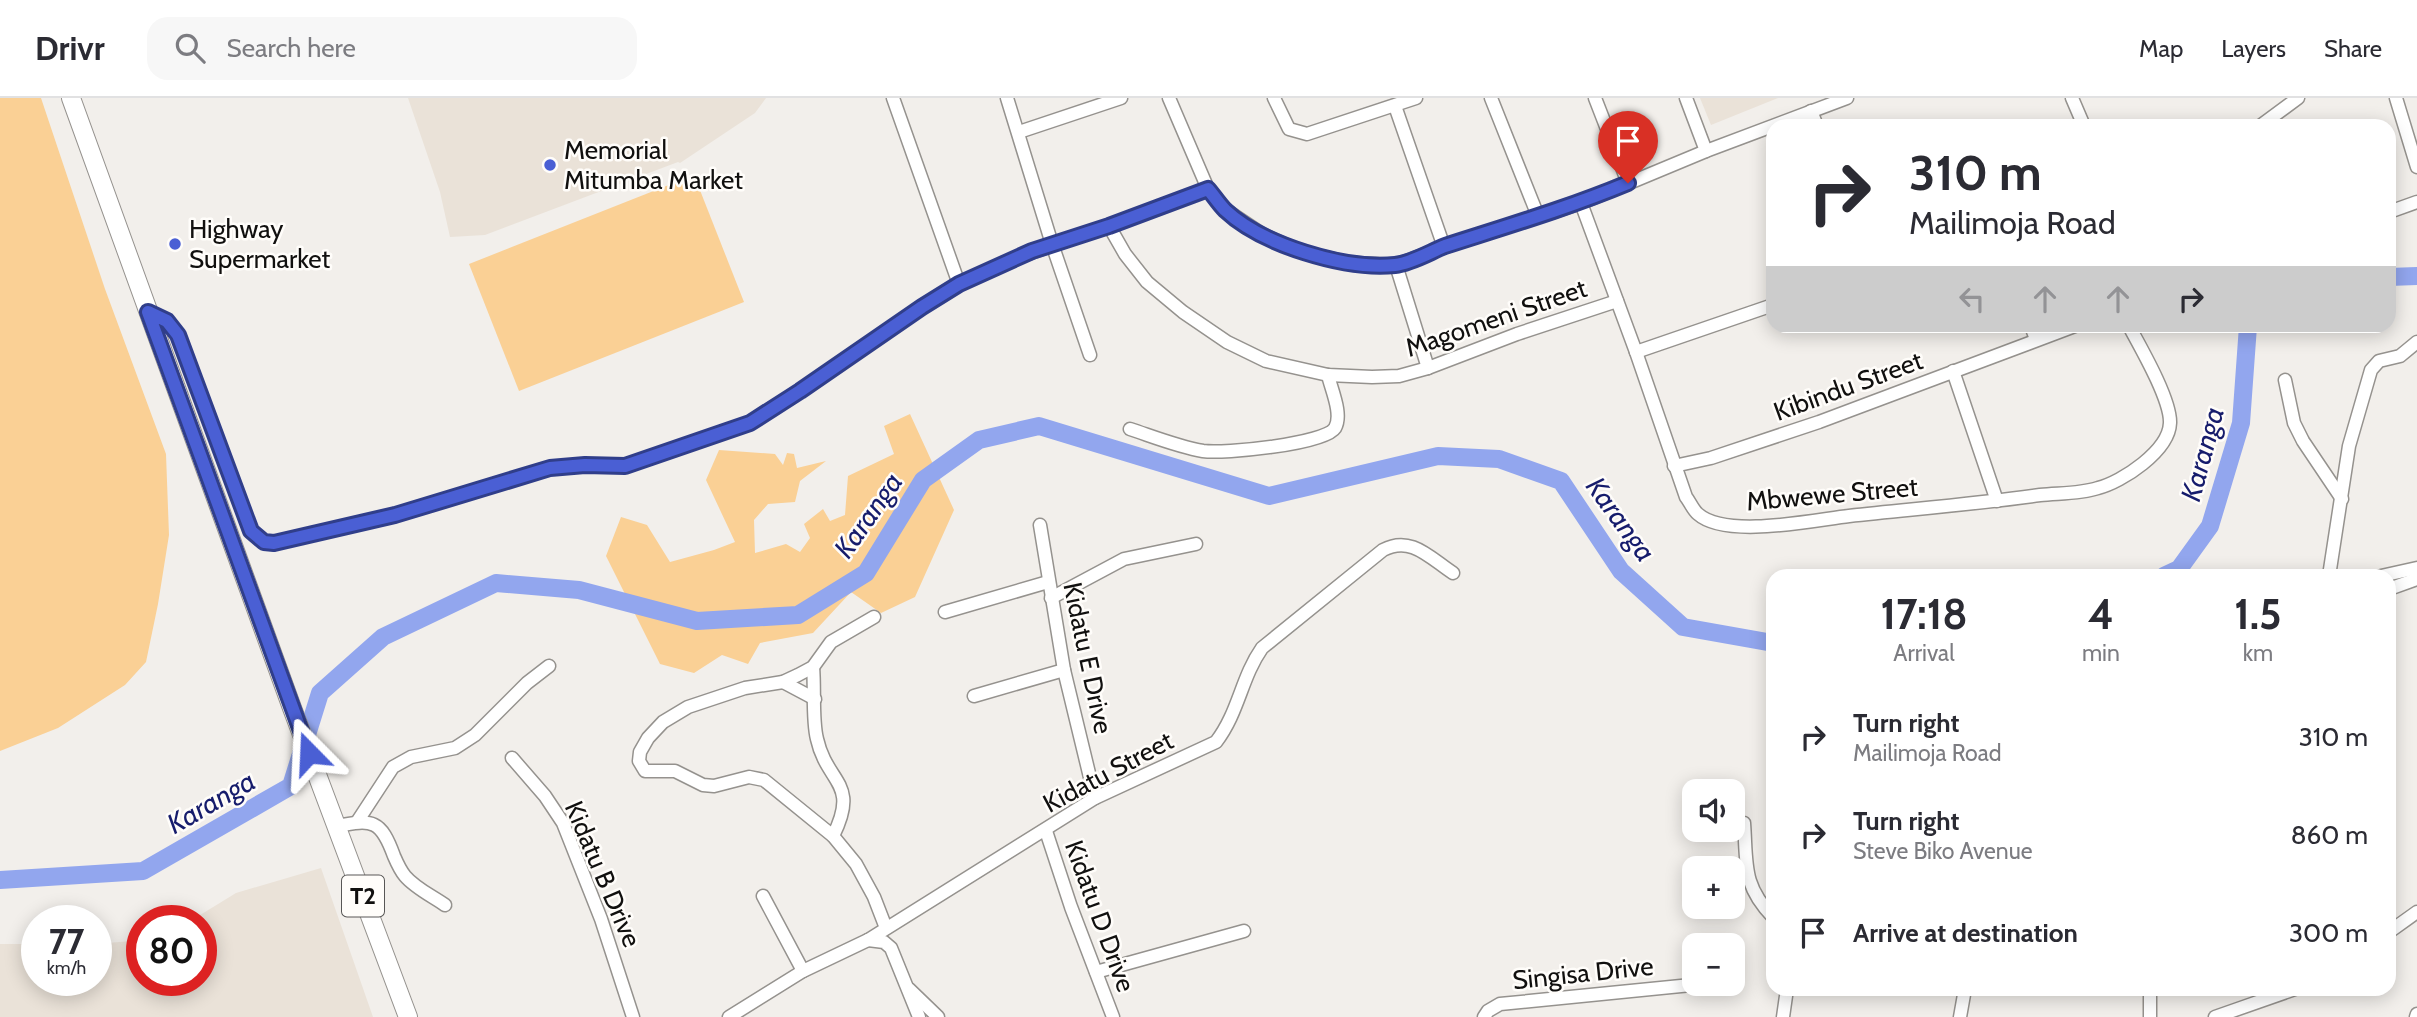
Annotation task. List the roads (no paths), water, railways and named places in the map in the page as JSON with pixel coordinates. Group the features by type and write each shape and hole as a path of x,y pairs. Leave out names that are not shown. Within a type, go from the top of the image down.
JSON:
{"highway":[{"name":"T2","path":"71,98 292,708 408,1017"}],"street":[{"path":"893,98 959,284"},
{"path":"1007,98 1090,355"},
{"path":"1020,132 1121,98"},
{"path":"1169,98 1208,189 1226,210 1262,234 1302,252 1351,263 1396,265 1581,203 1766,128"},
{"path":"1275,98 1289,129 1307,134 1416,98"},
{"path":"1491,98 1538,216"},
{"path":"1595,98 1628,183"},
{"path":"1686,98 1706,150"},
{"path":"1789,119 1847,98"},
{"path":"2072,98 2081,119"},
{"path":"2270,119 2298,98"},
{"path":"2396,98 2417,167"},
{"path":"1395,106 1444,247"},
{"path":"1811,111 1814,119"},
{"path":"148,312 167,321 178,335 251,531 264,542 274,543 395,515 550,468 625,466 750,423 959,284 1052,244 1208,189"},
{"path":"2396,210 2417,202"},
{"name":"Mbwewe Street","path":"1581,203 1686,497 1698,514 1709,521 1727,526 1787,524 1997,501 2096,489 2118,481 2145,462 2163,441 2170,424 2165,400 2132,333"},
{"name":"Magomeni Street","path":"1109,226 1125,254 1147,282 1227,342 1266,360 1328,375 1399,376 1617,301"},
{"path":"1396,265 1428,368"},
{"path":"1636,352 1766,307"},
{"path":"2034,333 2036,339"},
{"name":"Kibindu Street","path":"1674,466 1711,458 1819,422 2054,333"},
{"path":"2330,569 2349,446 2371,370 2379,361 2400,356 2417,342"},
{"path":"1953,371 1997,501"},
{"path":"1130,429 1202,451 1219,452 1326,436 1334,430 1338,421 1328,375"},
{"path":"2285,380 2294,423 2342,499"},
{"name":"Kidatu E Drive","path":"1040,525 1064,670 1095,798"},
{"path":"1051,598 1124,559 1196,544"},
{"name":"Kidatu Street","path":"729,1017 803,971 868,940 1095,798 1216,742 1229,726 1251,664 1262,648 1383,550 1396,544 1408,545 1453,573"},
{"path":"2396,573 2417,568"},
{"path":"2396,587 2417,579"},
{"path":"945,612 1048,582"},
{"path":"874,617 831,642 813,667 783,681 745,688 688,707 663,722 639,752 639,761 645,771 675,771 703,785 714,786 748,777 764,780 833,836 856,864 886,928"},
{"path":"357,822 393,767 411,757 455,748 475,735 527,683 549,666"},
{"path":"813,667 816,737 820,751 839,783 845,802 843,817 833,836"},
{"path":"974,696 1064,670"},
{"path":"783,681 815,699"},
{"name":"Kidatu B Drive","path":"512,758 545,796 563,823 601,919 633,1017"},
{"path":"337,825 357,822 379,826 405,876 445,905"},
{"name":"Kidatu D Drive","path":"1046,831 1112,1017"},
{"path":"1745,836 1748,876 1755,896 1766,908"},
{"path":"764,896 803,971"},
{"path":"2396,927 2417,912"},
{"path":"1096,972 1244,931"},
{"path":"868,940 884,942 891,948 919,1017"},
{"path":"906,986 938,1017"},
{"name":"Singisa Drive","path":"1485,1017 1488,1011 1500,1004 1682,986"},
{"path":"1783,1017 1786,996"},
{"path":"1961,1017 1964,996"},
{"path":"2150,996 2150,1017"},
{"path":"2215,1017 2266,996"}],"waterway":[{"name":"Karanga","path":"2396,277 2417,276"},
{"name":"Karanga","path":"2179,569 2210,526 2241,423 2247,333"},
{"name":"Karanga","path":"0,880 143,871 291,786 320,693 383,637 496,583 579,590 697,621 798,615 866,573 923,480 979,440 1039,426 1269,496 1438,456 1499,459 1561,481 1621,571 1683,627 1766,642"}],"place":[{"name":"Memorial Mitumba Market","path":"550,165"},
{"name":"Highway Supermarket","path":"175,244"}]}
